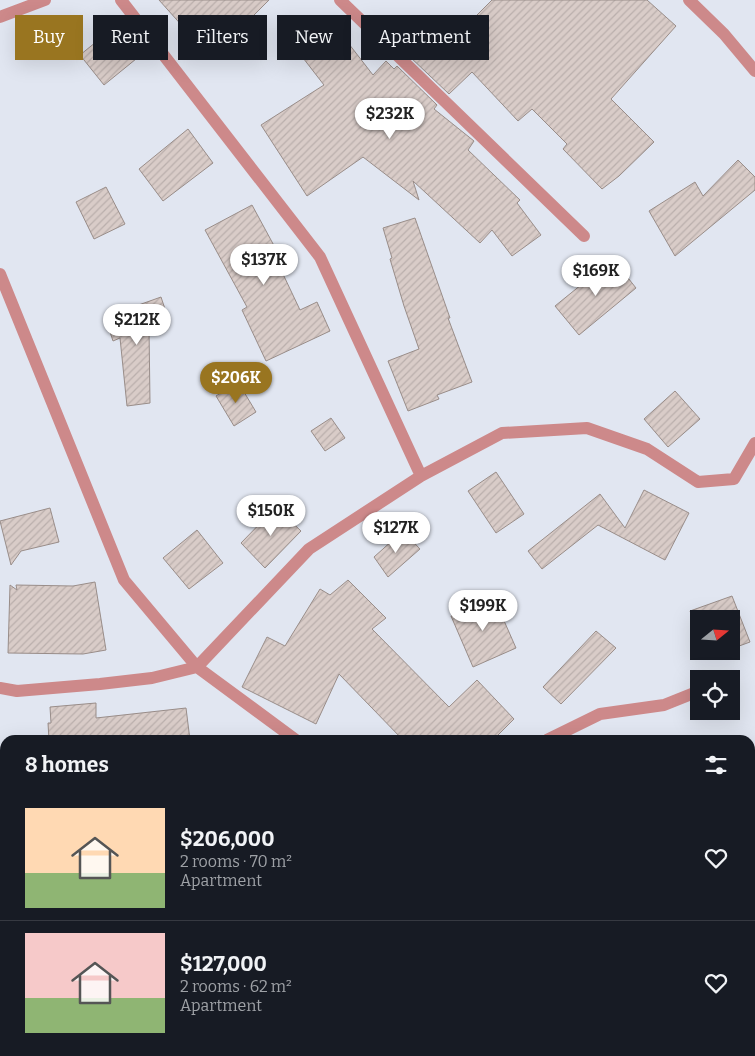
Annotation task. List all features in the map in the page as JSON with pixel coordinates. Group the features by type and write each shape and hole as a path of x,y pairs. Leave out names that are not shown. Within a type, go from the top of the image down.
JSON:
{"street":[{"path":"0,17 45,0"},
{"path":"121,0 320,257 421,476"},
{"path":"340,0 584,236"},
{"path":"689,0 724,34 755,71"},
{"path":"0,274 124,580 196,668 289,735"},
{"path":"0,688 17,691 100,684 152,678 196,668 309,549 421,476 502,433 587,428 647,449 698,482 734,479 755,442"},
{"path":"557,735 600,714 664,705 690,695"}],"building":[{"path":"159,0 269,0 254,15 178,15 178,21"},
{"path":"492,0 647,0 676,26 611,99 654,142 619,176 602,189 563,149 567,144 532,109 518,121 472,72 449,94 413,60 489,60 489,15 477,15"},
{"path":"93,44 93,60 135,60 104,85 83,59 83,53"},
{"path":"351,47 373,75 386,61 394,69 397,66 437,105 434,109 474,141 468,150 520,200 517,203 541,235 512,256 492,230 480,243 413,181 419,200 363,157 307,196 261,125 324,85 305,60 351,60"},
{"path":"188,129 213,163 163,201 139,169"},
{"path":"738,160 755,177 755,190 675,256 649,211 695,182 703,196"},
{"path":"106,187 125,224 94,239 76,202"},
{"path":"252,205 278,253 274,255 300,310 317,302 330,331 266,361 242,310 247,307 205,230"},
{"path":"415,218 450,318 448,318 472,382 437,395 439,399 408,411 388,361 419,349 390,259 392,258 383,228"},
{"path":"613,259 636,288 579,335 555,306"},
{"path":"161,297 169,321 149,328 150,403 127,406 120,338 113,341 105,317"},
{"path":"238,382 256,412 234,426 216,396"},
{"path":"675,391 700,419 668,447 644,419"},
{"path":"331,418 345,438 325,451 311,431"},
{"path":"496,472 524,514 496,533 468,491"},
{"path":"644,490 689,513 665,560 598,525 542,569 528,551 600,494 625,528"},
{"path":"276,507 301,531 265,568 241,543"},
{"path":"50,508 59,542 21,551 11,565 0,521"},
{"path":"197,530 223,563 189,589 163,558"},
{"path":"403,531 420,549 388,577 374,557"},
{"path":"348,580 386,618 372,629 449,707 477,680 514,719 498,735 398,735 339,674 316,724 242,687 267,637 285,646 320,589 330,595"},
{"path":"95,582 106,650 83,654 8,653 10,585 17,590 16,585 73,586"},
{"path":"732,596 737,610 693,610"},
{"path":"494,598 516,648 473,667 451,616"},
{"path":"740,616 750,642 740,646"},
{"path":"596,631 616,648 561,704 543,687"},
{"path":"96,703 96,718 186,708 189,735 49,735 48,723 51,723 50,707"}]}
